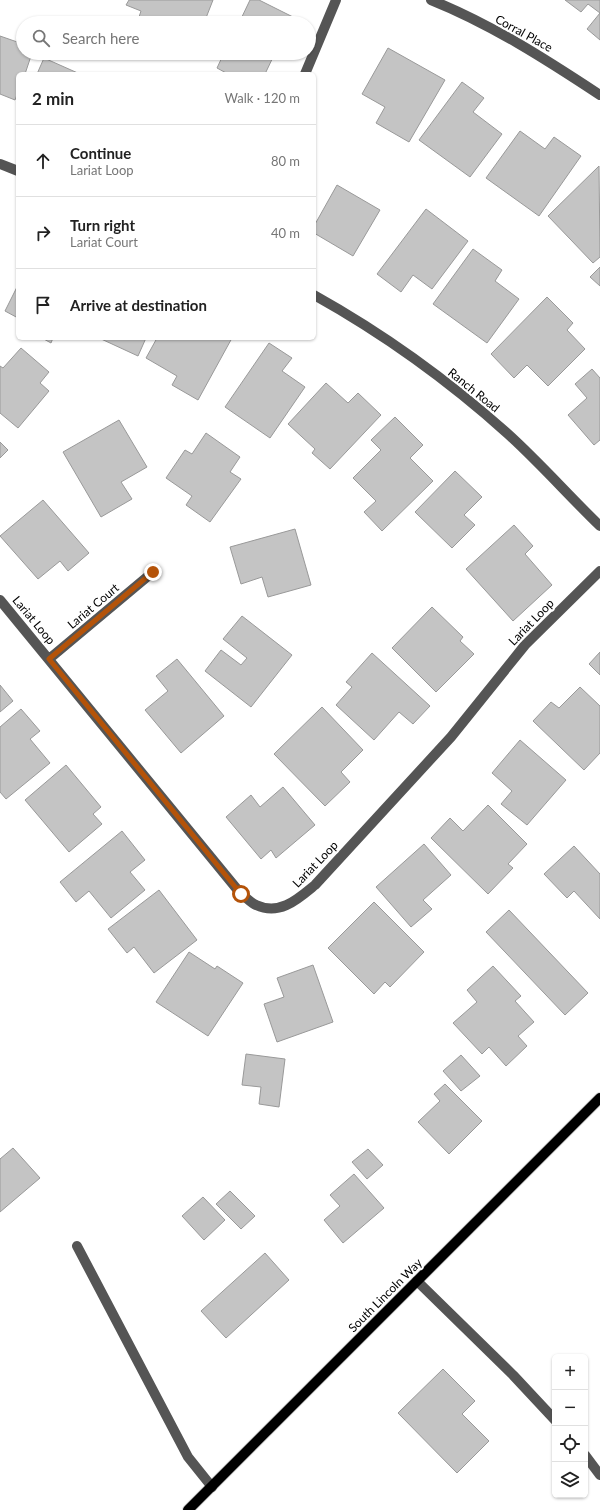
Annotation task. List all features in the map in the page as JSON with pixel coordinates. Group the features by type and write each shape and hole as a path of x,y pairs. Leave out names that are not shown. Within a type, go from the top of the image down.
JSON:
{"main road":[{"name":"South Lincoln Way","path":"188,1510 600,1098"}],"street":[{"path":"316,48 336,0"},
{"name":"Corral Place","path":"431,0 487,27 546,60 600,95"},
{"path":"306,72 311,60"},
{"path":"0,165 16,170"},
{"name":"Ranch Road","path":"316,296 395,345 453,388 508,435 600,526"},
{"name":"Lariat Loop","path":"0,600 241,894 256,905 275,910 297,900 315,885 451,737 525,645 600,571"},
{"name":"Lariat Court","path":"49,659 153,572"},
{"path":"78,1246 188,1457 212,1487"},
{"path":"417,1281 513,1375 552,1417"},
{"path":"588,1459 600,1475"}],"building":[{"path":"129,0 213,0 207,16 139,16 141,11 126,5"},
{"path":"250,0 259,0 291,16 242,16"},
{"path":"565,0 600,0 600,13 588,4 581,12"},
{"path":"600,13 600,40 587,29"},
{"path":"0,36 16,42 16,60 30,60 26,72 16,72 15,100 0,94"},
{"path":"388,48 445,80 409,142 376,123 385,107 362,94"},
{"path":"43,60 48,60 76,72 38,72"},
{"path":"221,60 272,60 266,72 224,72 217,68"},
{"path":"462,82 484,98 473,112 502,134 470,177 419,140"},
{"path":"520,131 545,149 554,137 581,156 539,216 486,178"},
{"path":"599,166 600,257 593,263 548,216"},
{"path":"337,185 380,210 353,256 316,234 316,222"},
{"path":"426,209 468,241 432,289 413,275 401,292 377,274"},
{"path":"473,249 502,270 495,281 519,299 487,343 433,304"},
{"path":"600,267 600,286 590,277"},
{"path":"16,289 16,317 5,311"},
{"path":"547,297 573,323 567,330 585,349 548,386 527,365 514,378 491,354"},
{"path":"103,340 145,340 138,356"},
{"path":"156,340 231,340 198,400 172,385 177,376 146,358"},
{"path":"269,343 292,358 282,371 305,387 270,438 225,407"},
{"path":"21,348 49,372 40,383 49,391 18,428 0,413 0,366 3,368"},
{"path":"592,369 600,378 600,440 594,445 568,415 587,398 575,384"},
{"path":"326,383 348,403 358,393 381,415 330,469 312,453 315,449 288,424"},
{"path":"395,417 423,445 410,458 433,481 382,531 364,512 376,501 353,478 381,450 371,440"},
{"path":"119,420 147,467 121,482 132,499 101,517 63,452"},
{"path":"206,433 240,457 230,472 241,479 210,522 186,505 192,496 166,478 185,450 192,454"},
{"path":"0,442 8,450 0,458"},
{"path":"455,471 482,497 464,515 475,525 452,548 415,512"},
{"path":"43,500 89,553 68,571 60,561 38,579 0,536"},
{"path":"514,525 533,546 525,554 552,585 513,621 466,569"},
{"path":"295,529 311,585 268,597 262,577 241,584 230,547"},
{"path":"432,607 463,637 460,641 474,654 436,692 392,648"},
{"path":"242,616 292,655 251,707 205,671 221,650 241,665 247,658 223,639"},
{"path":"600,652 600,675 589,664"},
{"path":"372,653 430,706 413,724 399,712 374,740 336,705 352,687 346,682"},
{"path":"177,659 224,716 181,753 145,710 168,691 156,676"},
{"path":"0,685 13,701 0,712"},
{"path":"580,687 600,706 600,753 584,770 533,721 551,702 559,708"},
{"path":"322,707 363,750 341,772 350,782 325,806 274,754"},
{"path":"21,709 40,731 30,739 50,763 6,799 0,792 0,727"},
{"path":"520,740 566,780 527,825 501,804 512,791 492,773"},
{"path":"66,765 101,807 93,814 102,824 69,852 25,800"},
{"path":"283,787 315,825 276,858 271,850 261,859 226,817 251,795 260,807"},
{"path":"488,805 527,844 508,864 513,868 488,894 431,838 450,818 463,831"},
{"path":"122,831 145,860 130,872 145,890 111,918 89,891 76,902 60,882"},
{"path":"424,844 451,875 423,900 432,909 411,927 376,887"},
{"path":"574,846 600,874 600,919 574,891 567,898 544,874"},
{"path":"159,890 197,940 154,973 134,947 127,953 108,929"},
{"path":"374,902 424,952 390,987 385,982 374,994 328,948"},
{"path":"509,910 588,993 565,1015 486,932"},
{"path":"189,952 215,969 217,966 243,983 208,1036 156,1002"},
{"path":"313,965 333,1022 277,1042 264,1004 284,997 277,978"},
{"path":"493,966 521,996 515,1001 534,1022 518,1036 527,1046 506,1066 489,1047 482,1054 453,1023 477,1002 467,990"},
{"path":"246,1054 285,1059 279,1107 259,1104 261,1087 242,1085"},
{"path":"461,1055 480,1076 461,1091 443,1071"},
{"path":"445,1084 482,1121 449,1154 418,1122 440,1101 434,1094"},
{"path":"13,1148 40,1178 0,1212 0,1159"},
{"path":"368,1149 383,1165 367,1179 352,1162"},
{"path":"354,1174 384,1208 343,1243 324,1220 340,1206 330,1195"},
{"path":"230,1191 255,1216 241,1229 216,1204"},
{"path":"203,1197 225,1220 204,1240 182,1216"},
{"path":"265,1253 289,1280 226,1338 201,1311"},
{"path":"443,1369 475,1401 462,1414 489,1441 457,1473 398,1413"}],"route":[{"path":"153,572 49,659 241,894"}]}
